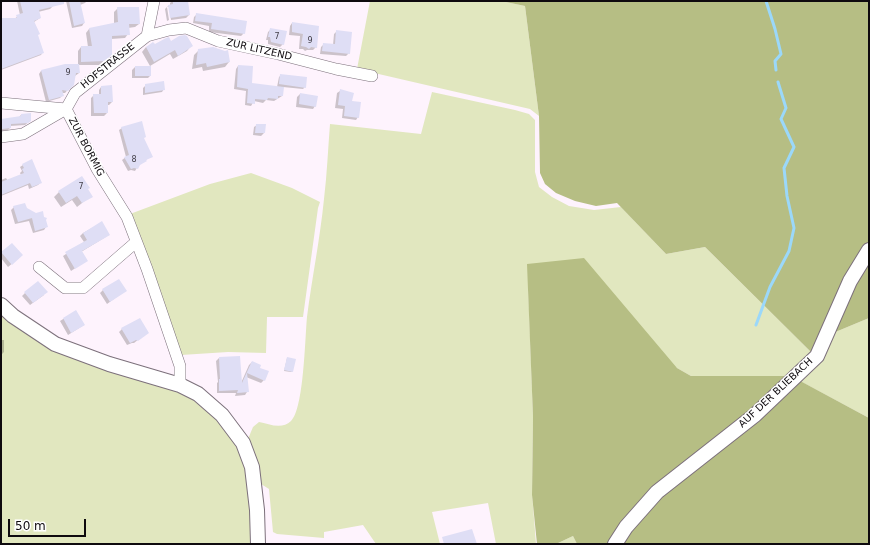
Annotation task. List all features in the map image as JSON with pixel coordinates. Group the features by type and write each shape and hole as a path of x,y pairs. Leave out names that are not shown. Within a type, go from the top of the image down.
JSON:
{"street":[{"path":"147,36 154,1"},
{"name":"ZUR LITZEND","path":"147,36 169,30 186,28 218,41 372,76"},
{"name":"HOFSTRASSE","path":"1,137 23,134 66,109 75,93 147,36"},
{"name":"ZUR BORMIG","path":"1,103 66,109 96,169 127,217 147,269 180,366 180,385"},
{"path":"39,267 65,288 83,288 136,242"},
{"name":"AUF DER BLIEBACH","path":"614,544 626,527 657,492 756,415 817,356 850,281 869,250"},
{"path":"1,305 13,316 55,344 109,364 180,385 198,394 222,415 243,443 252,467 257,510 258,544"}],"green space":[{"path":"370,1 501,1 525,6 539,116 530,109 357,69"},
{"path":"501,1 869,1 869,318 833,333 812,353 705,247 666,254 617,203 596,206 575,201 556,193 545,184 540,173 539,116 525,6"},
{"path":"432,92 529,114 535,120 535,172 539,187 552,197 569,206 594,210 621,207 666,254 705,247 812,353 791,376 691,376 528,283 533,417 532,493 536,544 496,544 488,503 432,512 440,544 376,544 363,525 324,532 324,538 277,534 273,532 269,489 261,484 248,439 253,427 259,422 275,426 287,424 291,421 295,414 299,402 307,317 326,180 330,124 421,134"},
{"path":"251,173 292,188 320,202 303,317 267,317 266,353 228,352 181,355 130,214 210,184"},
{"path":"584,258 677,368 691,376 791,376 869,418 869,544 577,544 573,536 556,544 537,544 532,495 533,417 527,264"},
{"path":"1,312 16,326 181,391 197,400 220,421 237,447 247,472 253,544 1,544"},
{"path":"869,318 869,418 798,380 833,333"},
{"path":"573,536 577,544 556,544"}],"building":[{"path":"20,1 64,1 64,4 39,10 41,18 34,21 40,34 38,35 44,53 1,69 1,18 17,18 16,15 23,13"},
{"path":"69,1 80,1 85,23 74,26"},
{"path":"173,1 188,1 190,15 170,18 168,5 173,4"},
{"path":"117,7 139,7 140,24 129,24 130,35 112,36 112,55 104,61 81,62 81,46 92,46 89,28 118,22"},
{"path":"196,13 247,21 245,34 211,29 212,23 195,21"},
{"path":"292,22 319,26 317,48 311,47 309,49 301,46 303,34 292,32"},
{"path":"270,28 287,31 284,45 271,42 270,37 268,37"},
{"path":"336,30 352,32 350,54 322,51 323,43 335,44"},
{"path":"185,35 193,46 178,56 175,50 154,62 146,47 153,42 155,44 169,37 171,41 179,36"},
{"path":"213,47 225,51 228,50 230,62 207,67 206,63 196,65 198,49"},
{"path":"65,64 79,64 80,73 76,73 74,85 68,91 62,90 64,96 49,100 41,70"},
{"path":"238,65 253,66 252,83 284,87 283,96 278,96 278,99 255,99 255,104 247,103 248,89 237,87"},
{"path":"135,66 151,66 151,76 135,76"},
{"path":"280,74 307,77 306,88 279,84"},
{"path":"164,81 165,90 145,93 145,84"},
{"path":"112,85 113,102 108,102 108,113 94,113 93,94 101,94 101,86"},
{"path":"340,89 354,93 352,101 361,102 359,118 344,116 345,106 338,105"},
{"path":"300,93 318,96 316,107 299,104"},
{"path":"31,113 31,121 28,123 11,124 11,128 2,129 1,119"},
{"path":"142,121 146,137 144,138 153,157 146,160 147,161 140,165 138,169 131,169 124,157 129,155 121,127"},
{"path":"256,124 266,124 265,133 255,133"},
{"path":"32,159 42,183 32,187 30,183 1,195 1,182 24,173 22,164"},
{"path":"82,176 90,188 88,189 93,197 82,203 77,196 66,203 58,191"},
{"path":"25,203 27,208 36,213 43,211 44,217 47,218 46,220 48,227 35,231 32,218 18,222 13,206"},
{"path":"102,221 110,235 82,251 88,261 75,269 65,252 87,240 83,233"},
{"path":"12,243 23,255 12,265 1,252"},
{"path":"119,279 127,291 110,302 102,289"},
{"path":"38,281 48,292 33,303 24,292"},
{"path":"76,310 85,325 71,333 63,318"},
{"path":"140,318 149,333 138,341 136,340 130,343 121,328"},
{"path":"240,356 242,383 252,361 261,365 260,368 269,371 265,381 247,373 249,392 237,393 238,390 219,391 219,357"},
{"path":"287,357 296,359 293,372 284,370"},
{"path":"472,529 477,544 444,544 442,537"}],"waterway":[{"path":"766,1 781,54 775,61 776,70"},
{"path":"756,325 770,287 789,251 794,228 787,196 784,168 794,147 781,119 786,108 778,82"}]}
